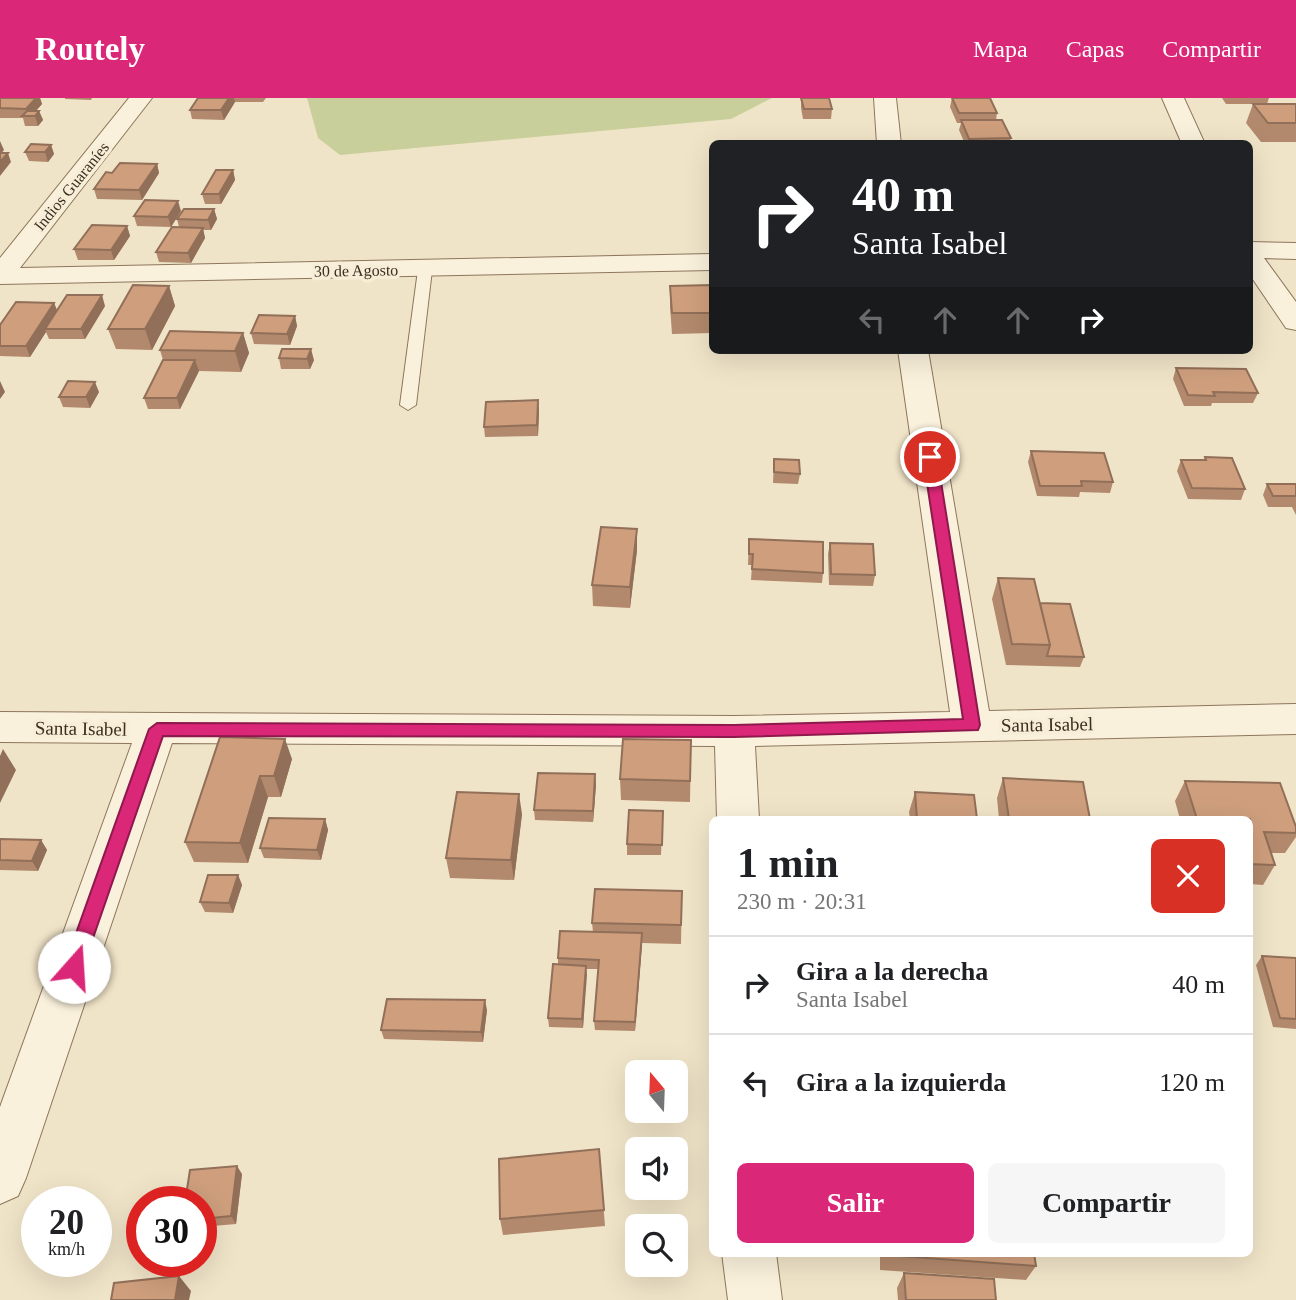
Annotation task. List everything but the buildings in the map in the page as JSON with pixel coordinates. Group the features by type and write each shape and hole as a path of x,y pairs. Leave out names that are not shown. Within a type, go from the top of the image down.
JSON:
{"street":[{"name":"Indios Guaraníes","path":"0,276 141,98"},
{"path":"885,98 889,140"},
{"path":"1172,98 1192,140"},
{"path":"1253,250 1296,251"},
{"path":"1253,261 1296,322"},
{"name":"30 de Agosto","path":"0,276 425,270 709,262"},
{"path":"914,354 972,725"},
{"name":"Santa Isabel","path":"0,727 734,731 1296,719"},
{"path":"0,1178 157,729"},
{"path":"734,731 738,816"},
{"path":"750,1257 755,1300"}],"lane":[{"path":"408,405 425,270"}],"green space":[{"path":"307,98 772,98 731,119 340,155 318,138"}],"route":[{"path":"74,967 157,729 734,731 972,725 930,457"}]}
